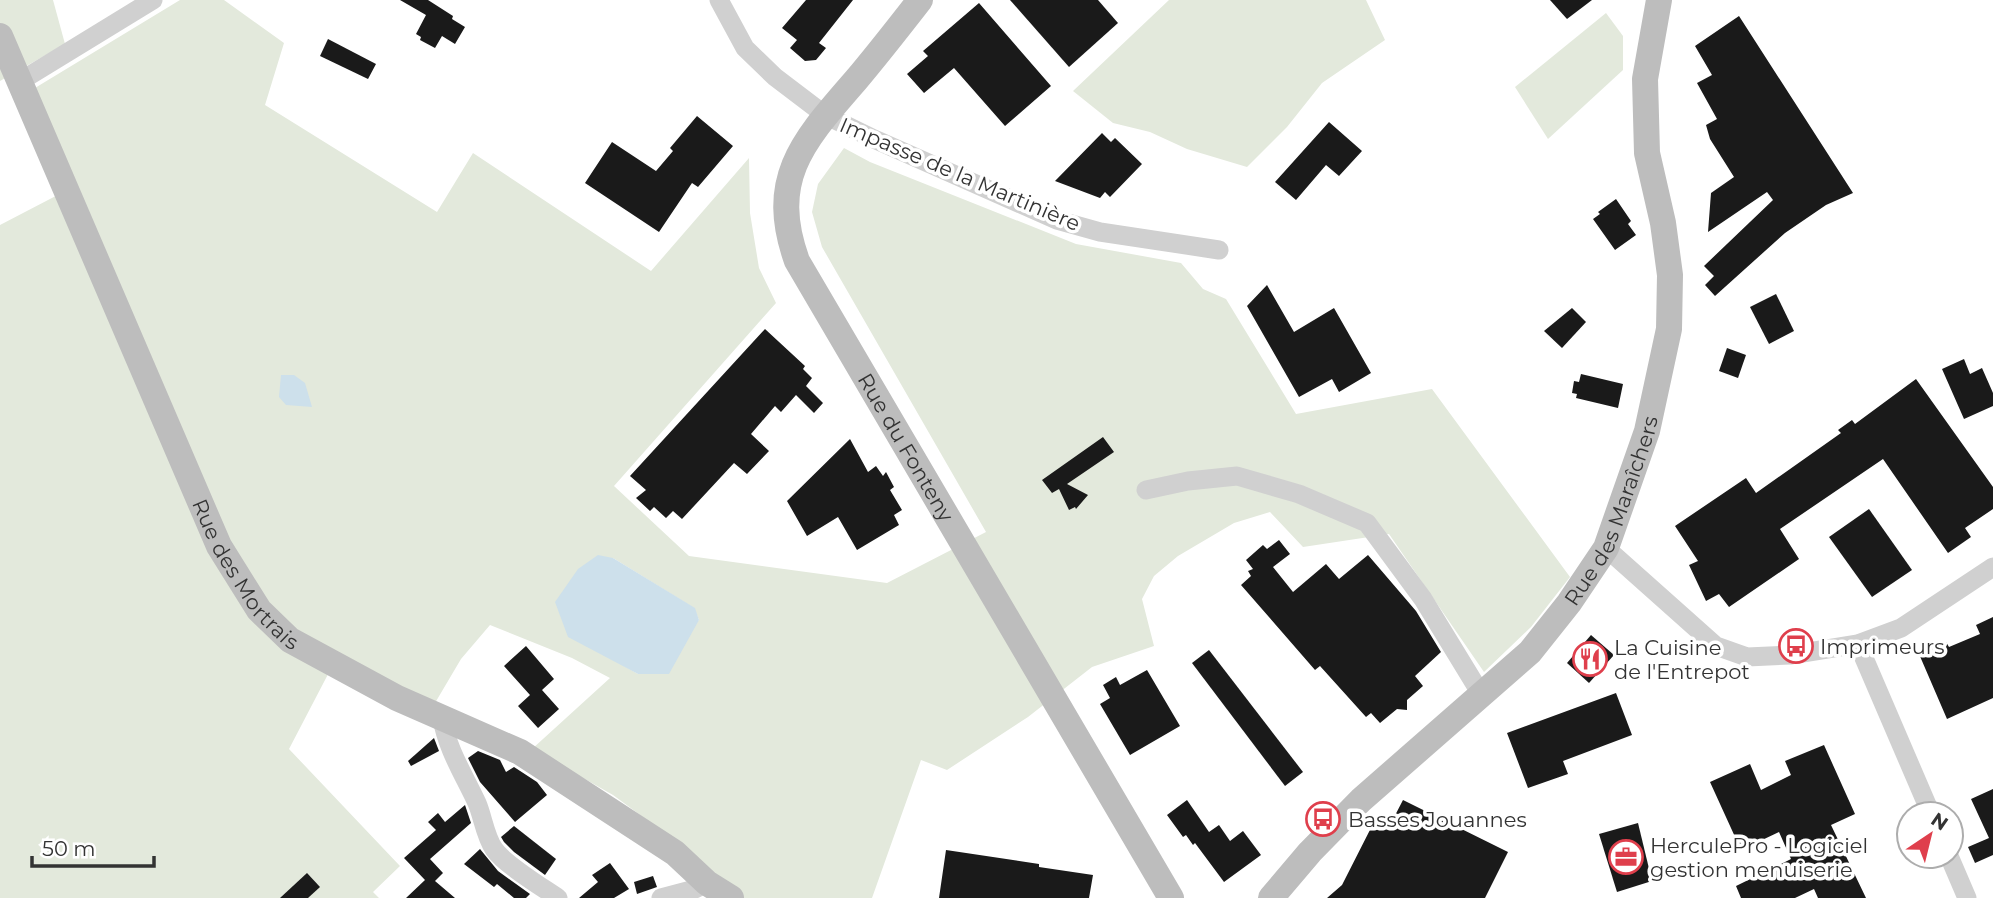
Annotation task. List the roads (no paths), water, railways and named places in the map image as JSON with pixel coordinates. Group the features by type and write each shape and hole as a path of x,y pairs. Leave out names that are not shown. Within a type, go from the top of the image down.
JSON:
{"street":[{"path":"19,82 153,0"},
{"name":"Impasse de la Martinière","path":"719,0 745,48 775,77 825,115 1057,220 1100,232 1219,250"},
{"name":"Rue du Fonteny","path":"920,0 809,135 790,175 785,207 789,238 797,261 1171,898"},
{"name":"Rue des Maraîchers","path":"1271,898 1310,852 1361,800 1530,652 1569,603 1606,548 1647,431 1669,329 1670,275 1663,223 1647,153 1644,79 1659,0"},
{"name":"Rue des Mortrais","path":"0,36 219,546 259,610 290,640 397,698 520,752 675,853 707,883 731,898"},
{"path":"1146,490 1188,481 1237,476 1299,494 1367,523 1423,599 1481,694"},
{"path":"1606,548 1716,646 1747,657 1790,655 1858,644 1901,628 1993,567"},
{"path":"1858,644 1925,800"},
{"path":"442,718 444,730 494,849 526,877 558,898"},
{"path":"1955,870 1967,898"},
{"path":"662,898 707,883"}],"water":[{"path":"281,375 294,375 305,383 312,407 286,405 279,397"},
{"path":"598,555 613,558 695,608 699,620 669,674 638,674 568,637 555,602 578,569"}],"place":[{"name":"Imprimeurs","path":"1796,646"},
{"name":"La Cuisine de l'Entrepot","path":"1590,659"},
{"name":"Basses Jouannes","path":"1323,819"},
{"name":"HerculePro - Logiciel gestion menuiserie","path":"1626,857"}]}
